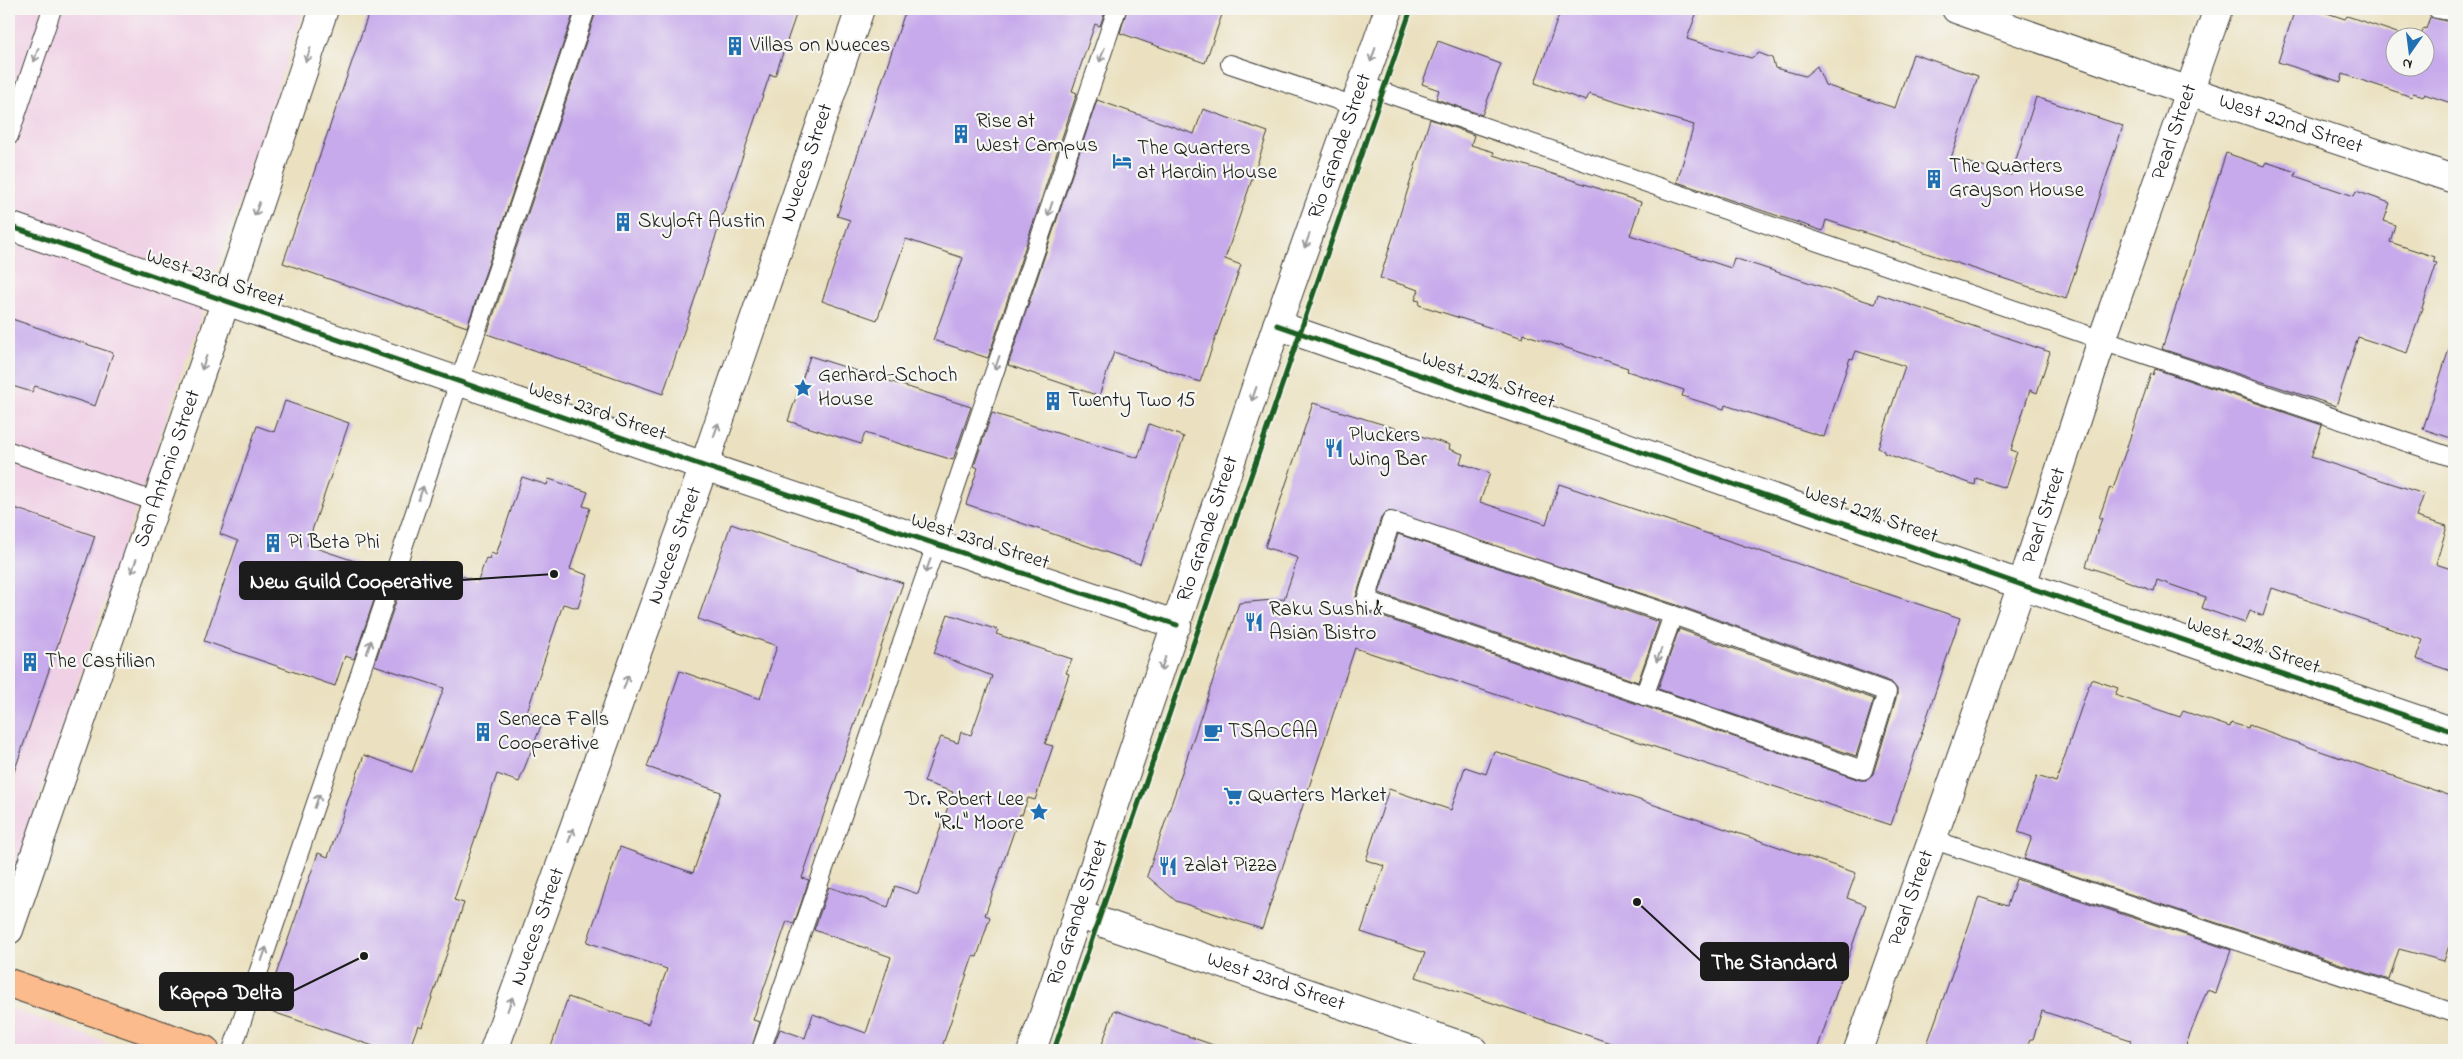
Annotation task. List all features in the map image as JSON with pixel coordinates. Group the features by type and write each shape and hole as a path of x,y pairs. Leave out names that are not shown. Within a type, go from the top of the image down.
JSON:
{"main road":[{"path":"9,983 205,1050"}],"street":[{"name":"San Antonio Street","path":"9,930 324,9"},
{"name":"Nueces Street","path":"494,1050 704,466 860,9"},
{"name":"Rio Grande Street","path":"1032,1050 1277,325 1389,9"},
{"name":"West 22nd Street","path":"1956,9 2190,91 2454,179"},
{"name":"Pearl Street","path":"1858,1050 2022,585 2102,340 2218,9"},
{"name":"West 23rd Street","path":"9,226 704,466 1176,625"},
{"name":"West 22½ Street","path":"1277,325 2022,585 2454,732"},
{"name":"West 23rd Street","path":"1077,914 1474,1050"}],"lane":[{"path":"9,136 52,9"},
{"path":"232,1050 586,9"},
{"path":"761,1050 936,545 1117,9"},
{"path":"2437,9 2454,12"},
{"path":"1230,64 1359,95 2454,458"},
{"path":"9,451 156,502"},
{"path":"1391,521 1673,614 1887,692 1863,770 1644,696 1366,600 1391,521"},
{"path":"1644,696 1673,614"},
{"path":"1931,840 2454,1013"}],"shaded area":[{"path":"9,9 304,9 9,887"},
{"path":"9,1008 128,1050 9,1050"}],"building":[{"path":"370,9 563,9 574,12 467,327 283,263"},
{"name":"Skyloft Austin","path":"597,9 798,9 775,76 770,74 663,394 487,334"},
{"name":"Rise at West Campus","path":"906,9 1106,9 1100,26 1095,24 1072,91 1077,93 988,358 933,340 963,258 906,239 877,320 822,301 850,220 837,216"},
{"path":"1127,9 1224,9 1205,63 1120,33"},
{"path":"1561,9 1698,9 1687,39 1751,58 1759,53 1772,58 1775,68 1805,76 1817,66 1825,85 1895,108 1913,54 1978,76 1951,158 2011,175 2036,97 2123,126 2066,299 1826,220 1823,231 1677,182 1694,125 1589,94 1586,101 1535,83"},
{"path":"2295,9 2315,9 2345,19 2347,16 2386,29 2386,78 2436,78 2436,28 2426,28 2430,17 2454,23 2454,104 2424,94 2424,96 2413,93 2412,97 2343,74 2341,82 2278,62"},
{"path":"1438,41 1501,64 1482,115 1436,99 1439,90 1422,84"},
{"path":"1097,100 1194,134 1203,109 1268,132 1225,259 1241,265 1200,382 1114,352 1099,396 1008,365"},
{"path":"1430,119 1474,135 1471,145 1494,152 1493,155 1641,202 1630,235 1731,268 1734,258 1875,304 1878,294 2050,352 2037,393 2030,390 2011,450 2017,452 2005,488 1976,478 1975,485 1884,453 1884,451 1878,448 1905,366 1856,351 1853,359 1850,358 1824,437 1725,405 1724,409 1682,396 1684,390 1627,371 1628,368 1524,334 1523,338 1419,305 1420,301 1415,300 1419,290 1380,278"},
{"path":"2226,153 2264,166 2266,162 2296,172 2295,176 2354,196 2356,191 2390,203 2384,221 2395,225 2390,242 2435,257 2433,262 2437,263 2407,353 2358,337 2336,406 2162,349"},
{"path":"9,318 113,353 95,406 35,386 32,392 9,385"},
{"path":"2449,349 2454,350 2454,439 2423,429"},
{"path":"810,356 971,407 953,460 865,433 861,444 788,421"},
{"path":"2155,369 2322,425 2311,457 2424,494 2416,517 2447,526 2436,564 2454,570 2454,672 2416,659 2423,640 2272,588 2263,616 2250,611 2245,623 2202,608 2206,597 2157,580 2154,591 2086,566 2102,518 2099,518 2110,487 2113,489 2151,374 2153,375"},
{"name":"Pi Beta Phi","path":"285,401 349,423 307,545 384,571 354,659 345,656 335,686 204,641 238,541 220,534 257,426 274,432"},
{"path":"1313,403 1450,445 1449,449 1463,454 1460,463 1490,473 1480,502 1546,524 1559,484 1960,618 1891,825 1355,648 1262,929 1176,901 1147,876 1239,603 1284,599 1298,558 1265,547","holes":["1388,511 1677,605 1891,682 1897,689 1897,695 1873,774 1866,780 1860,780 1362,610 1356,603 1356,597 1381,518"]},
{"path":"992,413 1138,458 1149,424 1184,437 1140,564 966,504 978,468 974,466"},
{"path":"522,477 547,485 549,479 588,492 583,506 590,508 570,569 588,575 578,608 563,604 527,712 544,718 519,782 497,774 454,900 464,903 422,1027 418,1025 409,1050 385,1050 264,1009 318,853 328,857 364,755 412,772 444,688 374,665 404,578 407,580 409,576 417,578 422,564 478,581 486,558 489,559 491,553 496,555"},
{"name":"The Castilian","path":"9,506 95,536 13,775 9,774"},
{"path":"731,524 903,583 802,878 809,880 794,924 787,921 753,1020 760,1022 751,1050 550,1050 568,997 648,1024 667,969 587,942 620,847 693,873 721,792 647,767 680,671 760,699 777,646 698,619"},
{"path":"1398,534 1659,622 1638,682 1379,593"},
{"path":"948,614 998,630 996,634 1072,659 1066,673 1069,674 1045,744 1053,746 1035,800 1028,798 1022,815 1020,814 985,915 990,917 977,957 973,956 941,1050 772,1050 780,1029 805,1038 813,1014 866,1033 891,957 814,930 829,887 888,907 895,886 918,894 953,792 924,782 941,737 958,743 961,732 971,735 992,676 934,653"},
{"path":"1679,629 1874,699 1856,756 1658,689"},
{"path":"2091,679 2118,688 2115,695 2180,717 2183,711 2230,727 2231,723 2248,728 2249,725 2454,797 2454,930 2444,961 2399,949 2389,980 2024,859 2032,837 2018,832 2037,776 2056,782"},
{"path":"1494,751 1856,873 1847,898 1866,905 1817,1050 1631,1050 1416,977 1425,953 1361,932 1384,866 1366,860 1389,789 1451,810 1465,767 1486,774"},
{"path":"2016,879 2231,950 2216,993 2207,990 2184,1050 2128,1050 2131,1040 2042,1011 2033,1039 2030,1039 2026,1050 1925,1050 1979,897 2007,906"},
{"path":"1114,1010 1216,1046 1215,1050 1100,1050"}],"cycle path":[{"path":"1054,1050 1411,9"},
{"path":"9,226 704,466 1177,625"},
{"path":"1277,325 2022,585 2454,732"}],"place":[{"name":"Villas on Nueces","path":"735,46"},
{"name":"Rise at West Campus","path":"961,134"},
{"name":"The Quarters at Hardin House","path":"1122,161"},
{"name":"The Quarters Grayson House","path":"1934,179"},
{"name":"Skyloft Austin","path":"623,222"},
{"name":"Gerhard-Schoch House","path":"803,388"},
{"name":"Twenty Two 15","path":"1053,401"},
{"name":"Pluckers Wing Bar","path":"1334,448"},
{"name":"Pi Beta Phi","path":"273,543"},
{"name":"New Guild Cooperative","path":"554,574"},
{"name":"Raku Sushi & Asian Bistro","path":"1254,622"},
{"name":"The Castilian","path":"30,662"},
{"name":"Seneca Falls Cooperative","path":"483,732"},
{"name":"TSAOCAA","path":"1213,732"},
{"name":"Quarters Market","path":"1233,796"},
{"name":"Dr. Robert Lee \"R.L\" Moore","path":"1039,812"},
{"name":"Zalat Pizza","path":"1168,866"},
{"name":"The Standard","path":"1637,902"},
{"name":"Kappa Delta","path":"364,956"}]}
